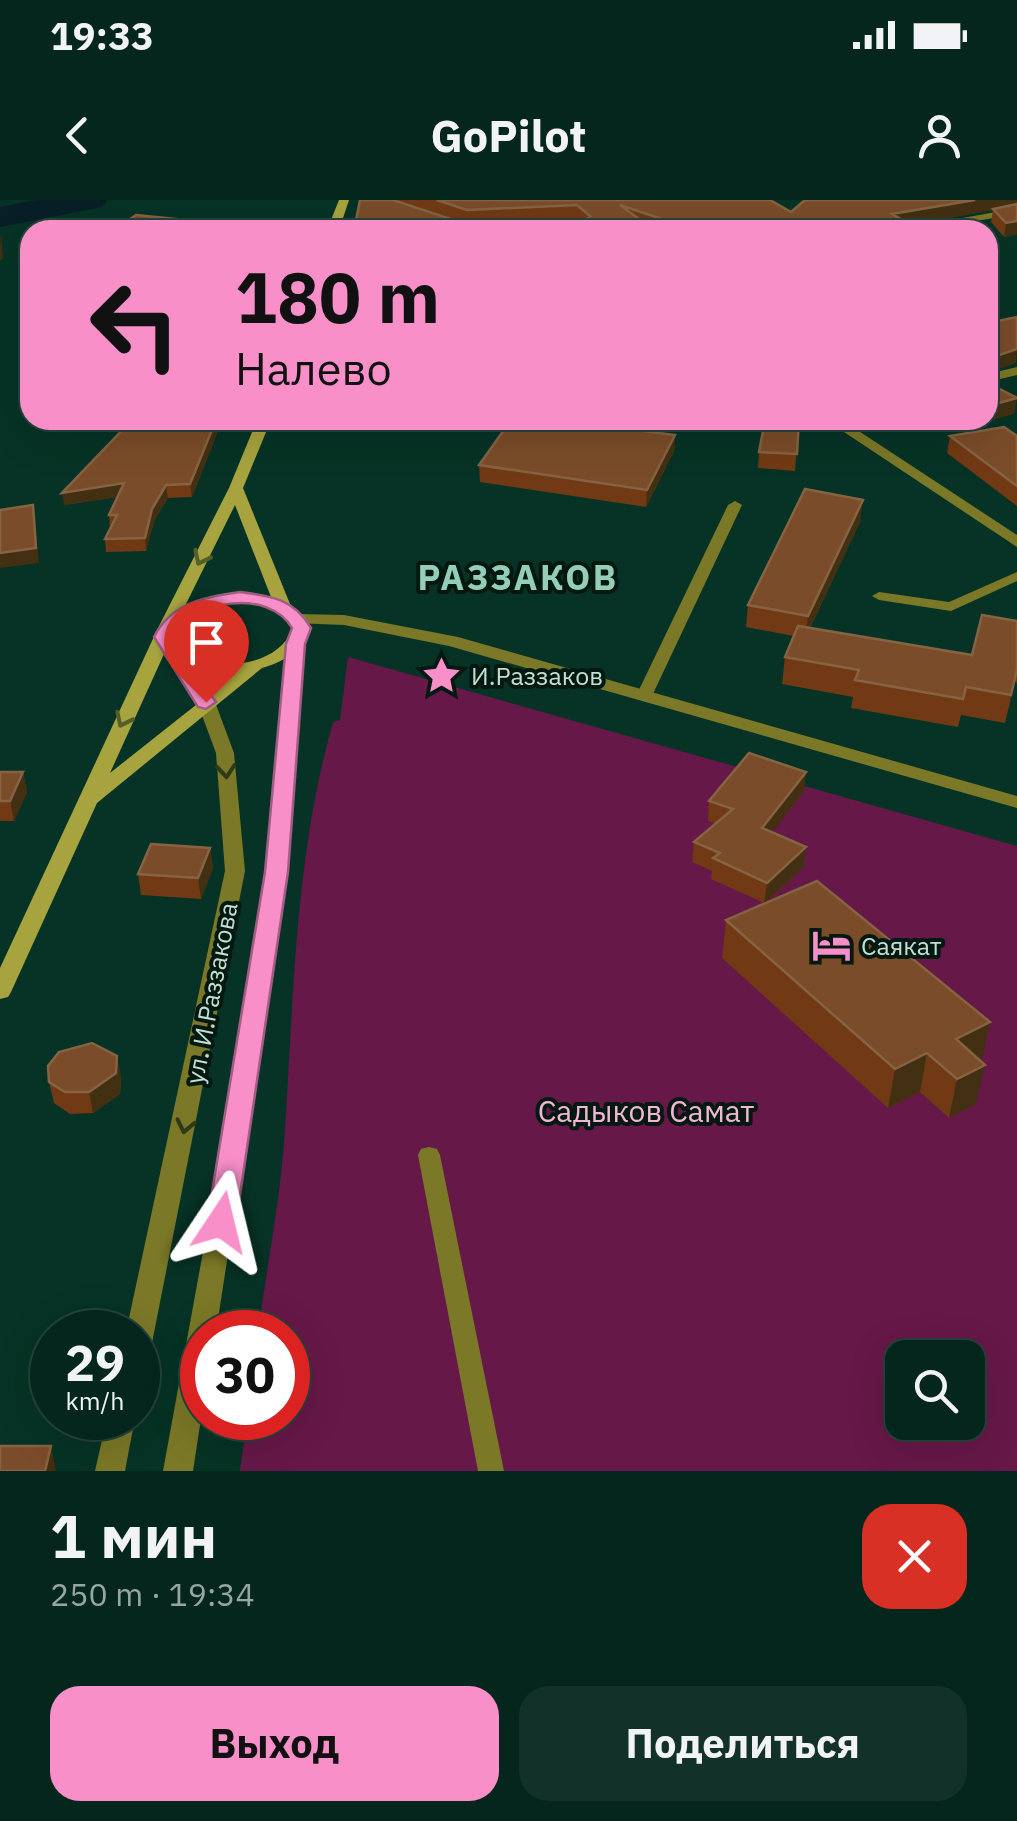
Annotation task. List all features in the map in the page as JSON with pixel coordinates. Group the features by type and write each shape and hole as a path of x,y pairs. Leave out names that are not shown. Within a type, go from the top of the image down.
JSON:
{"main road":[{"path":"167,639 260,430"},
{"path":"83,804 206,702 259,664 296,644 301,636 299,620 283,606 236,488"},
{"path":"0,992 83,804 182,612 208,602 240,598 283,606"},
{"path":"167,639 208,668 259,664"}],"street":[{"path":"344,201 358,203"},
{"path":"960,220 1017,210"},
{"path":"848,430 1017,542"},
{"path":"299,620 344,620 452,641 1017,802"},
{"name":"ул. И.Раззакова","path":"145,1310 235,871 224,754 206,702 167,639"},
{"name":"ул. И.Раззакова","path":"178,1471 240,1115 276,872 296,644"},
{"path":"110,1471 116,1440"}],"lane":[{"path":"644,696 735,505"},
{"path":"879,596 951,607 1017,576"},
{"path":"429,1156 491,1471"}],"green space":[{"name":"Садыков Самат","path":"348,657 1017,846 1017,1471 240,1471 244,1440 310,1440 310,1310 261,1310 283,1154 303,873 320,772 333,722 340,720"}],"building":[{"path":"360,200 393,200 454,220 356,220"},
{"path":"437,200 770,200 791,212 805,200 975,200 892,214 902,220 665,220 620,205 640,220 586,220 590,216 577,205 467,210"},
{"path":"1017,204 1017,221 1006,223 993,209"},
{"path":"136,215 185,220 129,220"},
{"path":"1017,317 1017,349 998,356 998,321"},
{"path":"998,388 1017,398 998,403"},
{"path":"1004,427 1017,436 1017,486 950,436"},
{"path":"122,430 212,430 190,484 166,485 152,509 145,538 105,539 117,515 109,515 124,483 62,493"},
{"path":"504,430 635,430 675,435 647,490 479,465"},
{"path":"763,430 798,430 797,454 759,452"},
{"path":"805,489 863,500 808,616 748,605"},
{"path":"33,505 36,548 0,553 0,510"},
{"path":"982,615 1017,621 1017,669 1011,695 966,687 963,699 855,680 859,670 785,657 798,626 972,655"},
{"path":"749,753 806,772 762,828 806,847 767,883 713,858 720,853 694,842 733,809 709,801"},
{"path":"0,772 23,772 10,801 0,801"},
{"path":"151,844 210,848 198,878 138,874"},
{"path":"817,881 990,1022 956,1039 985,1065 957,1079 927,1053 895,1069 726,920"},
{"path":"92,1043 117,1056 116,1073 89,1092 65,1092 49,1082 48,1066 59,1052"},
{"path":"0,1446 51,1446 45,1471 0,1471"}],"waterway":[{"path":"0,217 90,200"}],"place":[{"name":"И.Раззаков","path":"441,675"},
{"name":"Саякат","path":"831,945"}],"district":[{"name":"РАЗЗАКОВ","path":"518,577"}],"route":[{"path":"206,702 166,645 163,637 172,620 194,606 224,599 256,599 293,612 302,628 296,644 276,872 221,1222"}]}
